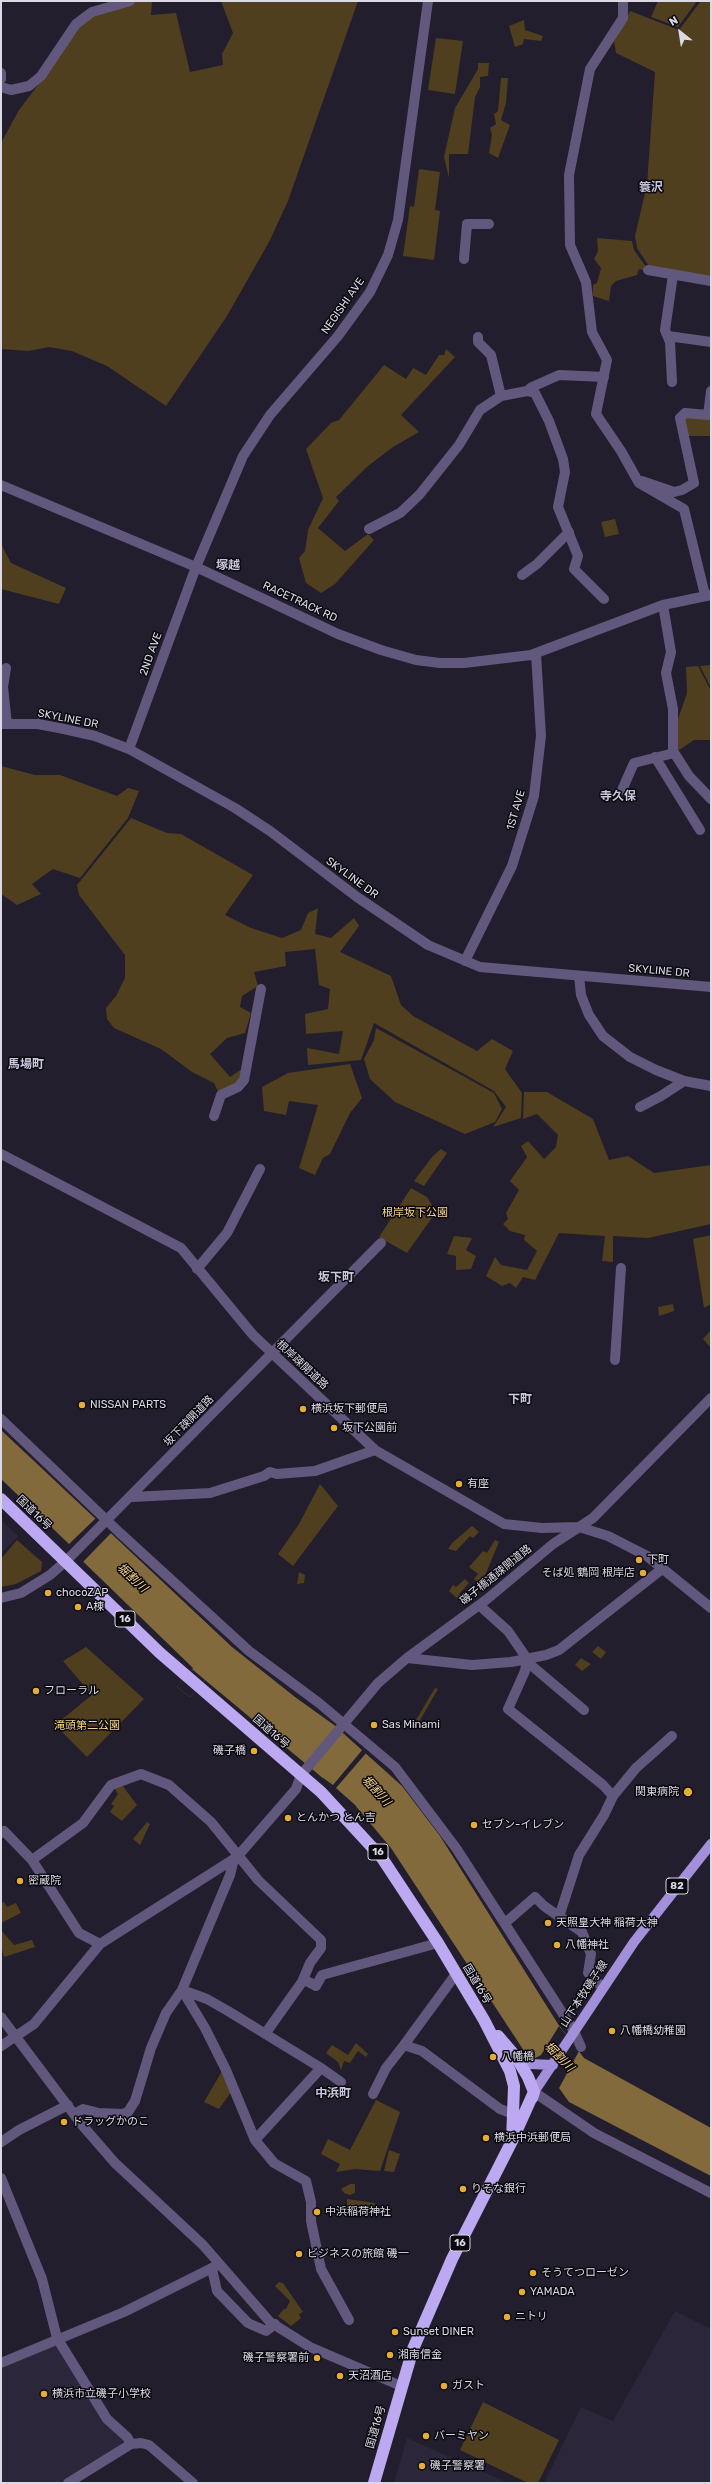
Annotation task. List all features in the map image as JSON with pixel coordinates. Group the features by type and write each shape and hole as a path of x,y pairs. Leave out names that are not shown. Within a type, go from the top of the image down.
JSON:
{"highway":[{"name":"国道16号","path":"1,1499 69,1558 186,1676 305,1771 382,1858 438,1943 484,2020 510,2071 521,2117"},
{"name":"国道16号","path":"374,2483 403,2382 416,2351 420,2336 452,2259 512,2140 521,2117 534,2092 516,2057 484,2020"}],"main road":[{"name":"山下本牧磯子線","path":"534,2092 634,1942 711,1844"},
{"path":"516,2057 526,2063 553,2065"}],"street":[{"path":"1,87 11,90 29,86 44,73 76,24 92,12 130,1"},
{"name":"NEGISHI AVE","path":"196,567 243,456 270,415 338,336 366,298 388,254 398,220 428,1"},
{"path":"623,1 623,18 590,69 569,175 570,249 586,282 592,332 607,360 596,414 622,450 639,483 684,508 708,595"},
{"path":"1,72 1,79"},
{"path":"464,259 467,224 489,224"},
{"path":"648,270 711,281"},
{"path":"672,382 670,342 665,330 673,274"},
{"path":"668,336 711,342"},
{"path":"478,337 478,342 491,356 501,396"},
{"path":"369,529 400,513 420,494 459,445 480,410 501,396 527,391 532,387 559,375 604,377"},
{"path":"527,391 538,397 563,459 564,484 558,507 578,556 574,569 604,600"},
{"path":"637,480 674,492 682,490 694,482 680,418 685,413 708,415 711,391"},
{"name":"RACETRACK RD","path":"1,485 196,567 338,634 381,650 416,660 440,663 464,663 536,654 662,605 708,595"},
{"path":"522,575 537,564 569,532"},
{"name":"2ND AVE","path":"129,749 196,567"},
{"path":"662,605 671,652 666,673 673,709 671,743 674,753 689,776 711,799"},
{"name":"1ST AVE","path":"465,962 512,866 534,796 541,736 536,654"},
{"path":"4,724 3,686 6,668"},
{"name":"SKYLINE DR","path":"4,724 38,724 64,728 95,736 129,749 235,808 270,831 357,897 428,945 465,962 480,967 711,987"},
{"path":"622,790 634,763 674,753"},
{"path":"656,757 700,830"},
{"path":"579,976 582,995 589,1016 603,1036 630,1057 684,1081 711,1086"},
{"path":"214,1116 221,1095 238,1087 244,1080 261,989"},
{"path":"640,1107 662,1096 684,1081"},
{"name":"根岸疎開道路","path":"1,1154 181,1248 253,1335 375,1450 504,1524 542,1528 579,1527 608,1536 647,1556 711,1608"},
{"path":"197,1269 227,1233 260,1170"},
{"name":"坂下疎開道路","path":"1,1598 21,1593 50,1575 69,1558 132,1497 381,1243"},
{"path":"614,1360 621,1268"},
{"name":"磯子橋通疎開道路","path":"235,1858 296,1789 305,1771 378,1683 407,1658 479,1605 553,1544 600,1512 711,1398"},
{"path":"1,1419 105,1522 248,1651 342,1727 395,1767 436,1819 505,1923 572,2035 581,2047"},
{"path":"132,1497 210,1493 264,1476 270,1472 277,1474 315,1471 375,1450"},
{"path":"407,1658 472,1665 511,1662 558,1650 662,1568"},
{"path":"479,1605 508,1631 532,1666 584,1710"},
{"path":"527,1658 525,1671 508,1709 603,1785 612,1796"},
{"path":"559,1917 579,1855 604,1815 612,1796 636,1768 672,1736"},
{"path":"32,1860 83,1823 111,1785 141,1774 168,1785 213,1824 230,1843 235,1858 321,1940 321,1948 310,1963 303,1979 265,2034"},
{"path":"1,1833 4,1831 32,1860 79,1932 100,1944"},
{"path":"1,2046 17,2037 45,2012 100,1944 235,1858"},
{"path":"74,2114 83,2109 99,2113 123,2114 128,2112 135,2101 160,2025 182,1990 230,1875 235,1858"},
{"path":"505,1923 535,1897 544,1906 582,1932 591,1954 588,1973 603,1988"},
{"path":"303,1979 316,1986 322,1975 438,1943"},
{"path":"373,2094 386,2068 456,1974"},
{"path":"182,1990 207,1999 321,2068 341,2082"},
{"path":"182,1990 205,2028 226,2070 255,2140 274,2163 306,2181 311,2202 311,2221 321,2269 349,2320"},
{"path":"1,2017 74,2114 115,2163 203,2245 215,2267 275,2324 310,2347 403,2382"},
{"path":"404,2045 422,2051 500,2109 521,2117"},
{"path":"255,2140 321,2068"},
{"path":"534,2092 594,2133 711,2193"},
{"path":"1,2142 18,2130 68,2106"},
{"path":"1,2178 42,2279 57,2338 107,2419 127,2437 131,2444"},
{"path":"215,2267 218,2291 248,2323 266,2331 275,2324"},
{"path":"1,2363 57,2338 124,2312 215,2267"},
{"path":"68,2483 131,2444 141,2443 149,2446 193,2483"}],"shaded area":[{"path":"1,1520 18,1536 1,1554"},
{"path":"675,2311 711,2329 711,2483 544,2483 581,2407 613,2421"},
{"name":"横浜市立磯子小学校","path":"54,2344 58,2345 123,2438 123,2444 58,2483 1,2483 1,2368"},
{"path":"407,2438 504,2481 503,2483 394,2483"}],"green space":[{"path":"138,1 152,1 151,15 176,13 190,72 223,65 222,54 233,33 221,1 358,1 288,201 269,242 227,316 166,406 107,366 72,351 49,347 28,351 1,349 1,143 19,110 44,77 78,26 91,16"},
{"path":"658,1 697,1 678,27 651,17"},
{"path":"701,1 711,1 711,277 649,266 637,248 635,236 647,185 655,72 616,53 614,41 630,11 679,30"},
{"path":"524,20 525,30 543,36 541,41 524,39 523,44 515,47 509,26"},
{"path":"436,38 463,41 455,94 428,90"},
{"path":"478,63 489,63 488,76 480,77 480,87 475,97 468,154 449,154 449,178 444,157 455,108 478,69"},
{"path":"501,78 508,78 506,103 501,120 510,125 498,158 489,153 492,135 490,128 496,124 494,114 498,111"},
{"path":"419,169 440,172 435,210 440,211 434,260 403,256 410,206 414,207"},
{"path":"597,238 632,241 634,250 646,267 644,270 639,269 637,275 616,281 611,286 609,301 593,296 593,285 597,283 601,268 594,259 598,251"},
{"path":"446,349 455,357 401,415 419,432 393,447 368,466 336,497 339,501 318,528 345,551 368,534 374,540 335,584 321,593 306,583 299,558 305,551 308,530 323,498 306,449 331,423 339,420 384,365 406,379 413,368 426,375 439,355 444,355"},
{"path":"687,416 711,419 711,436 688,436 683,419"},
{"path":"615,519 619,534 605,537 601,522"},
{"path":"1,544 11,563 66,588 59,604 1,589"},
{"path":"711,665 711,688 700,666"},
{"path":"698,666 711,691 711,740 694,740 676,752 678,719 687,693 686,667"},
{"path":"1,766 35,775 60,775 117,796 128,788 139,791 128,818 80,878 53,869 32,884 41,894 17,905 1,894"},
{"path":"131,818 167,833 181,834 253,875 225,915 251,928 282,938 301,930 308,913 318,908 315,934 331,938 354,918 359,926 340,952 391,976 401,1005 413,1016 477,1051 492,1039 513,1051 505,1069 522,1093 521,1118 493,1127 506,1107 494,1091 374,1023 361,1060 308,1065 307,1048 339,1054 343,1031 306,1034 305,1014 328,1009 330,989 319,985 315,949 285,952 286,966 254,972 258,986 242,996 240,1007 251,1013 245,1033 227,1038 210,1054 230,1077 242,1069 238,1083 219,1094 214,1083 192,1072 161,1049 114,1028 107,1019 106,1008 116,996 125,978 125,955 79,895 77,885"},
{"path":"376,1028 494,1093 502,1109 495,1122 465,1134 395,1102 370,1079 364,1059 374,1040"},
{"path":"350,1064 362,1098 350,1113 330,1154 323,1158 315,1175 299,1168 318,1105 289,1101 286,1115 264,1111 262,1087 288,1073"},
{"path":"524,1092 547,1092 593,1119 609,1160 628,1156 654,1173 711,1165 711,1224 648,1238 613,1236 613,1262 602,1261 605,1236 559,1233 535,1280 523,1277 516,1288 510,1283 502,1286 486,1276 495,1257 501,1265 527,1270 537,1251 524,1240 525,1235 510,1231 503,1224 508,1219 506,1213 519,1190 510,1181 527,1157 521,1146 528,1141 544,1159 556,1147 558,1135 537,1114 523,1119"},
{"path":"441,1149 447,1153 424,1186 414,1181 432,1157"},
{"name":"根岸坂下公園","path":"411,1188 427,1197 436,1212 407,1253 379,1237"},
{"path":"711,1235 711,1304 704,1308 693,1239"},
{"path":"454,1236 472,1238 466,1250 476,1256 471,1269 456,1270 456,1256 447,1254"},
{"path":"673,1304 674,1311 659,1316 658,1307"},
{"path":"711,1330 711,1348 703,1339"},
{"path":"320,1484 338,1506 293,1566 278,1554 299,1524"},
{"path":"472,1526 479,1532 473,1538 470,1536 456,1551 448,1549 452,1543"},
{"path":"17,1540 42,1562 41,1571 16,1584 1,1587 1,1559"},
{"path":"495,1540 499,1542 481,1585 474,1579 478,1574 469,1567 483,1551 487,1553"},
{"path":"299,1572 305,1575 304,1583 297,1584"},
{"path":"465,1579 469,1583 459,1594 466,1602 464,1605 449,1591 453,1585 456,1587"},
{"path":"598,1646 606,1652 601,1659 592,1652"},
{"name":"滝頭第二公園","path":"86,1647 144,1699 87,1757 55,1725 92,1695 63,1661"},
{"path":"581,1658 591,1664 582,1671 575,1665"},
{"path":"435,1688 438,1689 419,1722 416,1720"},
{"path":"122,1785 137,1805 122,1821 110,1812 114,1806 111,1804 118,1794 114,1788"},
{"path":"147,1822 150,1824 140,1845 133,1839"},
{"path":"4,1902 7,1907 16,1903 21,1913 1,1923 1,1903"},
{"path":"1,1930 14,1945 32,1940 35,1947 4,1957 1,1946"},
{"path":"356,2043 368,2054 366,2057 358,2051 350,2063 344,2061 341,2070 338,2062 326,2053 332,2045 348,2055"},
{"path":"222,2071 231,2092 219,2109 204,2102"},
{"path":"376,2100 400,2112 380,2171 355,2169 336,2172 340,2164 321,2154 328,2139 350,2150"},
{"path":"389,2150 400,2154 394,2172 384,2171"},
{"path":"350,2184 355,2184 355,2193 350,2195 344,2193 341,2189"},
{"path":"347,2199 375,2203 373,2211 347,2206"},
{"path":"279,2282 283,2283 303,2312 299,2314 301,2318 291,2326 278,2316 284,2309 286,2309 290,2301 275,2286"},
{"path":"483,2402 559,2440 538,2483 528,2483 460,2450"}],"water":[{"name":"堀割川","path":"1,1430 232,1647 295,1697 334,1725 402,1786 440,1836 558,2024 584,2058 711,2128 711,2176 569,2102 559,2088 528,2057 391,1848 354,1804 205,1680 190,1697 177,1687 193,1668 1,1482"}],"pier":[{"path":"1,1479 69,1544 96,1518 112,1532 82,1563 1,1484"},
{"path":"192,1669 205,1680 190,1697 177,1687"},
{"path":"353,1739 368,1751 336,1788 356,1806 355,1808 322,1779 323,1778 333,1785 363,1749"},
{"name":"八幡橋","path":"559,2026 579,2051 558,2090 525,2056 535,2058 541,2055"}],"place":[{"name":"NISSAN PARTS","path":"82,1405"},
{"name":"横浜坂下郵便局","path":"303,1409"},
{"name":"坂下公園前","path":"334,1428"},
{"name":"有座","path":"459,1484"},
{"name":"下町","path":"639,1560"},
{"name":"そば処 鶴岡 根岸店","path":"643,1573"},
{"name":"chocoZAP","path":"48,1593"},
{"name":"A棟","path":"78,1607"},
{"name":"フローラル","path":"36,1691"},
{"name":"Sas Minami","path":"374,1725"},
{"name":"磯子橋","path":"254,1751"},
{"name":"関東病院","path":"688,1792"},
{"name":"とんかつ とん吉","path":"288,1818"},
{"name":"セブン-イレブン","path":"474,1825"},
{"name":"密蔵院","path":"20,1881"},
{"name":"天照皇大神 稲荷大神","path":"548,1923"},
{"name":"八幡神社","path":"557,1945"},
{"name":"八幡橋幼稚園","path":"612,2031"},
{"name":"八幡橋","path":"493,2057"},
{"name":"ドラッグかのこ","path":"64,2122"},
{"name":"横浜中浜郵便局","path":"486,2138"},
{"name":"りそな銀行","path":"463,2189"},
{"name":"中浜稲荷神社","path":"317,2212"},
{"name":"ビジネスの旅館 磯一","path":"299,2254"},
{"name":"そうてつローゼン","path":"533,2273"},
{"name":"YAMADA","path":"522,2292"},
{"name":"ニトリ","path":"507,2317"},
{"name":"Sunset DINER","path":"395,2332"},
{"name":"湘南信金","path":"390,2355"},
{"name":"磯子警察署前","path":"317,2358"},
{"name":"天沼酒店","path":"340,2376"},
{"name":"ガスト","path":"444,2386"},
{"name":"横浜市立磯子小学校","path":"44,2394"},
{"name":"バーミヤン","path":"426,2436"},
{"name":"磯子警察署","path":"422,2466"}],"district":[{"name":"簑沢","path":"651,188"},
{"name":"塚越","path":"228,566"},
{"name":"寺久保","path":"618,797"},
{"name":"馬場町","path":"26,1065"},
{"name":"坂下町","path":"336,1278"},
{"name":"下町","path":"520,1400"},
{"name":"中浜町","path":"333,2094"}]}
